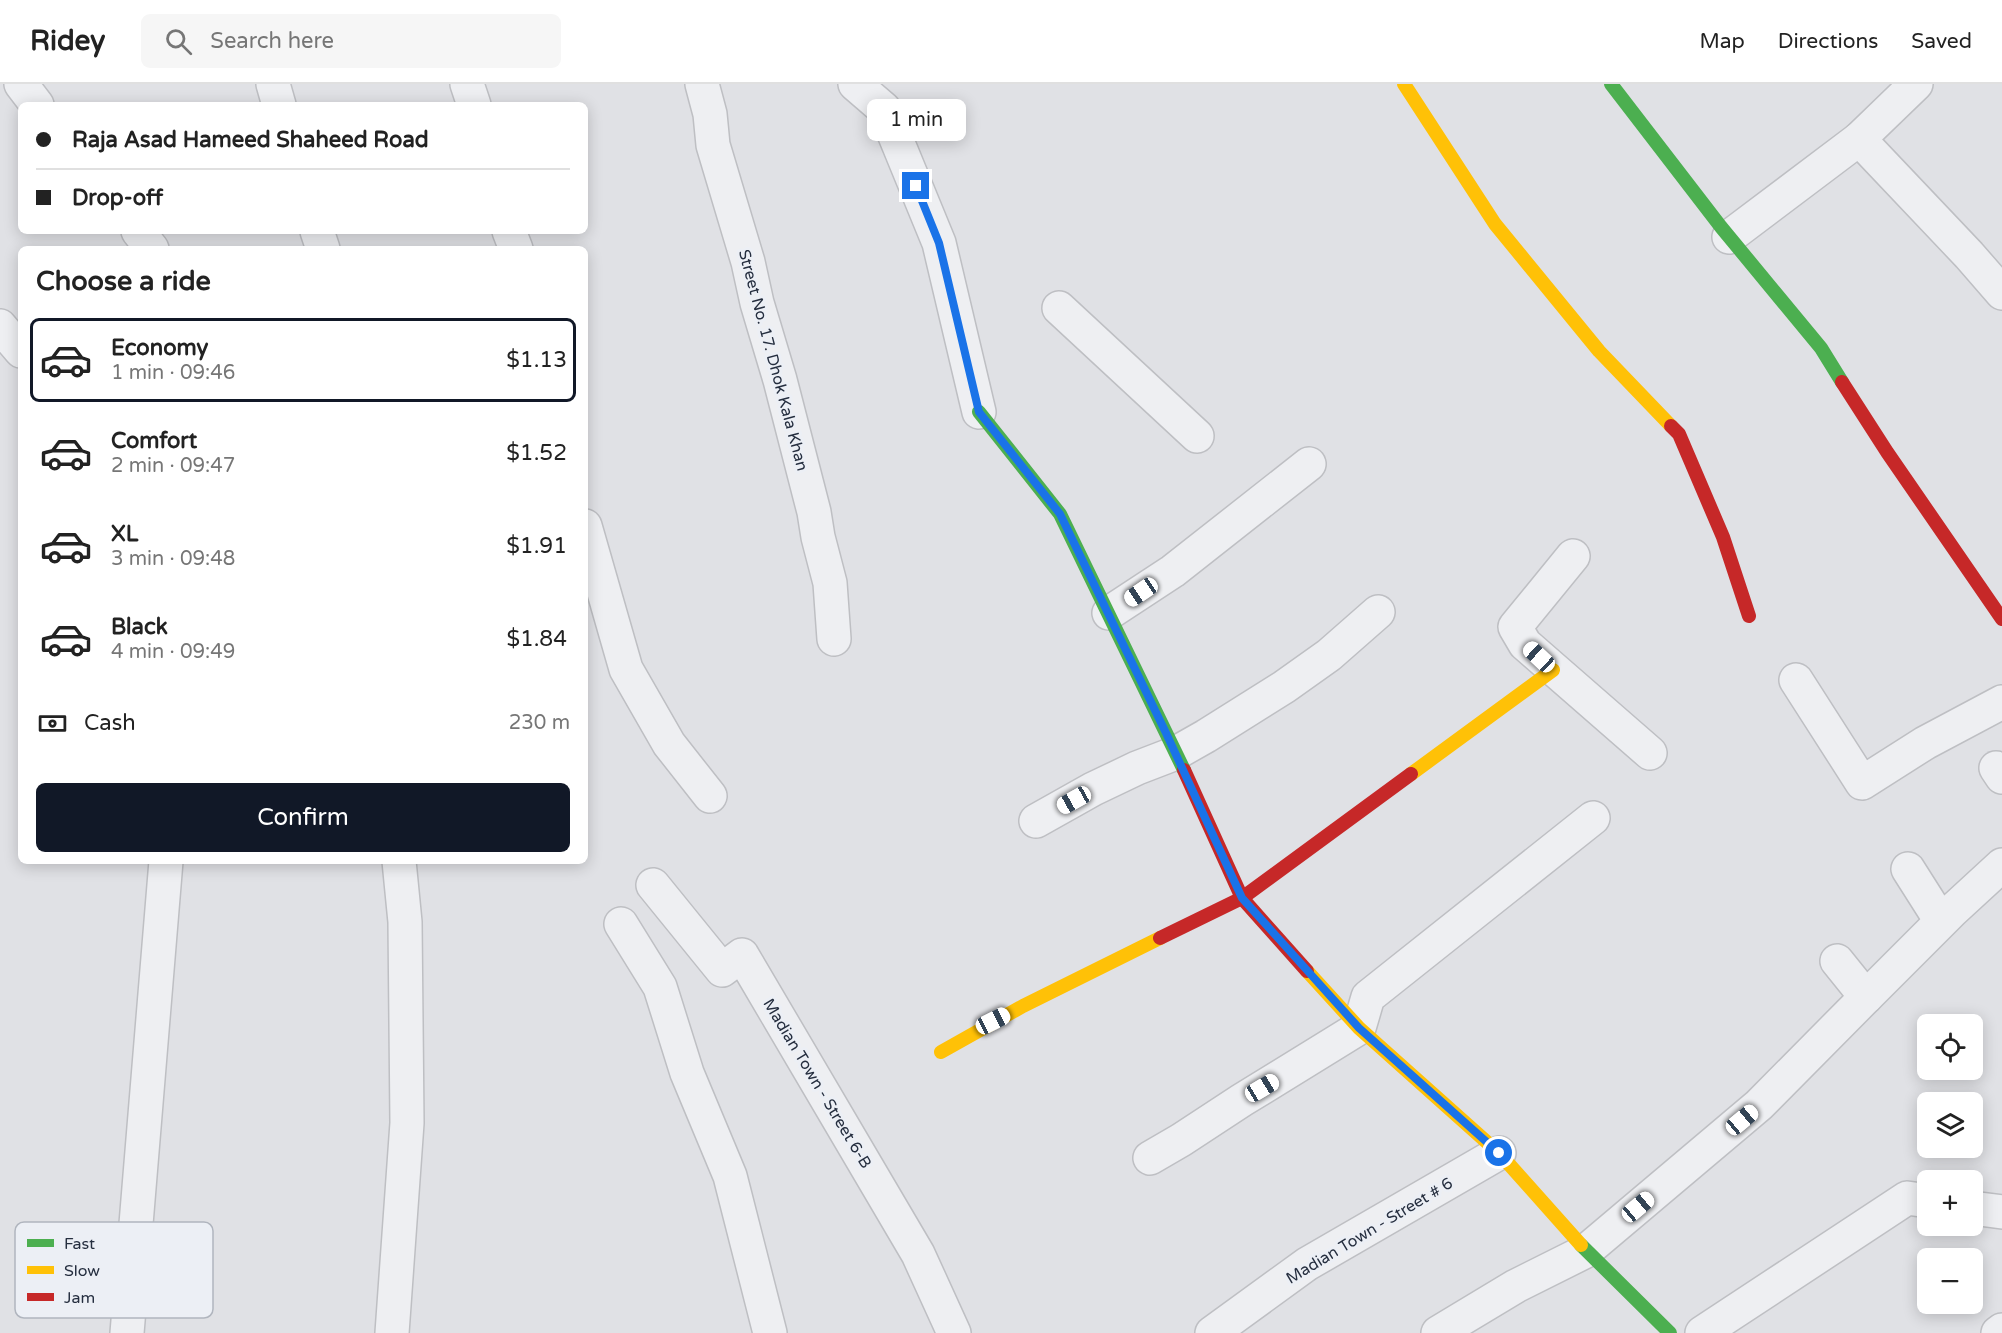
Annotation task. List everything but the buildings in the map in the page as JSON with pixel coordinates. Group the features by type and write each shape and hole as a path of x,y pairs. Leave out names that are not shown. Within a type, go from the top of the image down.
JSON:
{"street":[{"path":"21,84 35,102"},
{"path":"273,84 278,102"},
{"path":"467,84 473,102"},
{"name":"Street No. 17. Dhok Kala Khan","path":"702,84 710,114 714,146 743,243 831,583 834,639"},
{"path":"855,84 884,109 939,243 979,412 1060,514 1176,753 1242,898 1359,1028 1499,1153 1586,1251 1670,1333"},
{"path":"1404,84 1495,224 1599,351 1678,434 1723,537 1749,616"},
{"path":"1611,84 1729,237 1821,348 1887,452 2002,616"},
{"path":"1729,237 1859,139 1916,84"},
{"path":"1859,139 2002,293"},
{"path":"140,234 150,246"},
{"path":"1059,308 1197,436"},
{"path":"0,326 18,347"},
{"path":"1109,613 1173,571 1309,464"},
{"path":"588,536 626,669 669,744 710,796"},
{"path":"1573,556 1515,627 1525,644 1650,753"},
{"path":"1036,821 1093,789 1176,753 1216,730 1329,655 1378,612"},
{"path":"940,1052 1029,1003 1172,932 1224,909 1242,898 1553,670"},
{"path":"1796,680 1862,783 1925,743 2002,702"},
{"path":"1150,1158 1359,1028 1368,997 1593,818"},
{"path":"135,1222 166,864"},
{"path":"392,1333 406,1123 405,922 399,864"},
{"path":"1438,1333 1516,1286 1586,1251 1759,1105 1941,921 2002,865"},
{"path":"1908,869 1941,921"},
{"name":"Madian Town - Street 6-B","path":"653,885 722,970 742,956 912,1245 954,1333"},
{"path":"621,924 660,987 687,1073 730,1176 770,1333"},
{"path":"1837,961 1866,997"},
{"name":"Madian Town - Street # 6","path":"1212,1333 1307,1264 1499,1153"},
{"path":"1702,1333 1907,1198 1917,1199"},
{"path":"1983,1209 2002,1212"},
{"path":"126,1333 127,1318"},
{"path":"1998,1333 2002,1330"}],"traffic: fast":[{"path":"1611,84 1721,227 1821,348 1842,382"},
{"path":"979,412 1060,514 1184,770"},
{"path":"1581,1245 1670,1333"}],"traffic: slow":[{"path":"1404,84 1495,224 1599,351 1671,426"},
{"path":"1411,774 1553,670"},
{"path":"941,1052 1023,1006 1160,938"},
{"path":"1307,971 1359,1028 1499,1153 1581,1245"}],"traffic: jam":[{"path":"1842,382 1887,452 2002,619"},
{"path":"1671,426 1679,434 1723,537 1749,616"},
{"path":"1184,770 1242,898 1307,971"},
{"path":"1160,938 1242,898 1411,774"}],"route":[{"path":"916,186 939,243 979,412 1060,514 1166,733 1242,898 1359,1028 1499,1153"}]}
